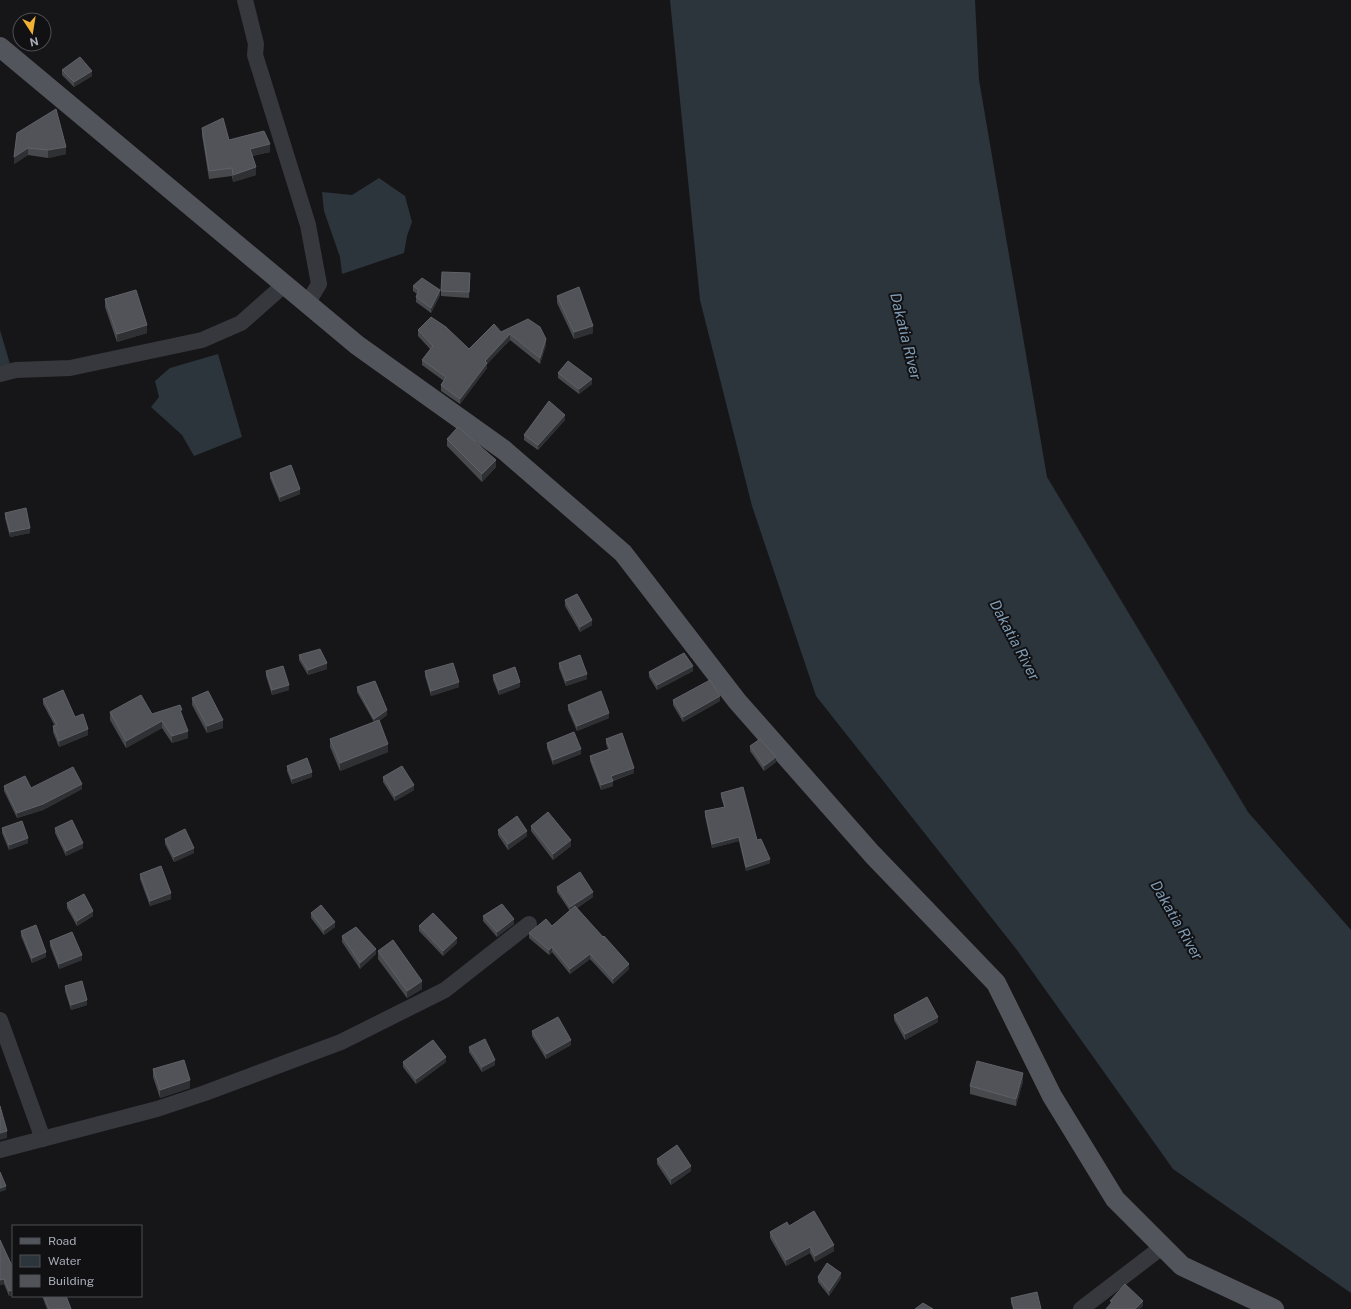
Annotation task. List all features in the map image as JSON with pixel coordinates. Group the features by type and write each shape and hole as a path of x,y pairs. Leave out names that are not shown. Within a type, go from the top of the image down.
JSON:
{"main road":[{"path":"0,47 357,345 504,450 623,553 737,701 872,854 996,983 1052,1096 1115,1199 1182,1266 1274,1309"}],"street":[{"path":"245,0 256,44 255,55 308,225 319,284 307,304"},
{"path":"0,374 16,370 70,368 202,340 241,322 284,285"},
{"path":"0,1150 157,1109 341,1042 444,990 529,924"},
{"path":"0,1020 42,1139"},
{"path":"1081,1309 1162,1246"}],"water":[{"name":"Dakatia River","path":"670,0 975,0 979,80 1047,477 1248,812 1351,930 1351,1293 1173,1169 1017,950 816,696 752,506 700,300"},
{"path":"379,178 405,196 412,222 407,236 404,253 342,274 340,257 324,211 322,192 352,195"},
{"path":"0,330 10,364 0,366"},
{"path":"218,354 242,437 194,456 182,435 151,407 159,397 155,381 170,368"}],"building":[{"path":"80,57 92,71 74,82 62,70"},
{"path":"56,109 66,147 48,150 28,148 14,157 17,133"},
{"path":"223,118 229,140 264,131 270,144 250,149 256,167 233,175 232,168 209,171 202,128"},
{"path":"442,272 470,273 469,292 441,291"},
{"path":"422,278 440,290 431,308 416,297 419,290 413,286"},
{"path":"579,287 593,326 574,332 557,296"},
{"path":"136,290 147,325 117,334 105,299"},
{"path":"431,317 446,327 469,349 494,324 501,332 528,319 540,327 546,339 540,358 510,334 485,361 487,363 460,399 441,385 446,377 422,360 433,346 418,330"},
{"path":"568,361 592,379 579,389 558,373"},
{"path":"549,401 565,415 538,445 524,435"},
{"path":"458,427 496,460 482,474 447,439"},
{"path":"291,465 300,489 280,497 270,473"},
{"path":"26,508 30,528 10,532 5,513"},
{"path":"577,594 592,620 580,627 565,600"},
{"path":"320,649 327,663 308,670 299,655"},
{"path":"684,653 693,666 657,685 649,672"},
{"path":"580,655 587,674 566,681 559,663"},
{"path":"453,663 459,682 431,691 425,671"},
{"path":"283,666 289,685 272,690 266,671"},
{"path":"515,667 520,682 499,690 493,675"},
{"path":"710,680 720,696 683,717 673,700"},
{"path":"375,681 387,710 374,719 357,687"},
{"path":"63,690 75,717 83,714 88,729 59,741 53,726 57,725 43,699"},
{"path":"208,691 223,720 207,726 192,698"},
{"path":"601,691 609,713 577,726 568,705"},
{"path":"141,695 152,714 180,705 182,710 180,710 188,731 172,736 162,721 126,741 110,712"},
{"path":"379,720 388,744 340,763 330,739"},
{"path":"574,732 581,749 553,760 547,743"},
{"path":"622,733 634,768 611,776 613,781 601,785 590,756 610,749 606,739"},
{"path":"760,739 776,757 764,766 750,746"},
{"path":"307,758 312,772 292,779 287,766"},
{"path":"402,766 414,785 395,796 383,777"},
{"path":"73,767 82,784 43,804 17,813 4,786 25,776 31,788"},
{"path":"743,787 757,840 761,839 770,859 746,867 739,837 712,844 705,811 725,807 721,793"},
{"path":"548,812 571,840 553,854 531,826"},
{"path":"517,816 527,831 508,844 498,830"},
{"path":"72,820 83,843 66,851 55,828"},
{"path":"22,821 28,838 9,845 2,828"},
{"path":"185,829 194,848 174,857 165,839"},
{"path":"161,866 171,893 150,901 140,874"},
{"path":"580,872 593,892 570,907 557,887"},
{"path":"84,894 93,911 77,921 67,903"},
{"path":"502,904 514,919 497,932 483,916"},
{"path":"321,905 335,922 324,930 311,913"},
{"path":"575,906 629,964 613,979 590,954 570,969 552,947 549,950 529,933 546,919 552,926"},
{"path":"433,913 457,938 443,951 419,926"},
{"path":"36,925 46,952 32,958 21,931"},
{"path":"356,927 376,949 360,963 342,936"},
{"path":"72,932 82,955 59,964 50,941"},
{"path":"393,940 422,981 407,991 378,951"},
{"path":"82,981 87,1000 71,1005 65,986"},
{"path":"927,997 938,1017 905,1034 894,1015"},
{"path":"558,1017 571,1040 546,1054 532,1031"},
{"path":"485,1039 495,1060 482,1067 469,1047"},
{"path":"433,1040 446,1057 416,1079 403,1062"},
{"path":"184,1060 190,1080 160,1090 153,1069"},
{"path":"977,1061 1023,1073 1016,1099 970,1086"},
{"path":"0,1106 7,1131 0,1133"},
{"path":"677,1145 691,1166 671,1179 657,1159"},
{"path":"0,1172 6,1186 0,1188"},
{"path":"814,1211 834,1245 815,1256 810,1247 786,1260 770,1232 787,1222 789,1226"},
{"path":"0,1240 12,1266 12,1290 9,1291 4,1279 0,1280"},
{"path":"827,1263 841,1273 829,1291 818,1277"},
{"path":"1125,1284 1143,1301 1135,1309 1106,1309 1112,1302 1110,1301"},
{"path":"1037,1292 1041,1309 1014,1309 1011,1298"},
{"path":"44,1297 66,1297 71,1309 49,1309"},
{"path":"923,1303 933,1309 915,1309"}]}
